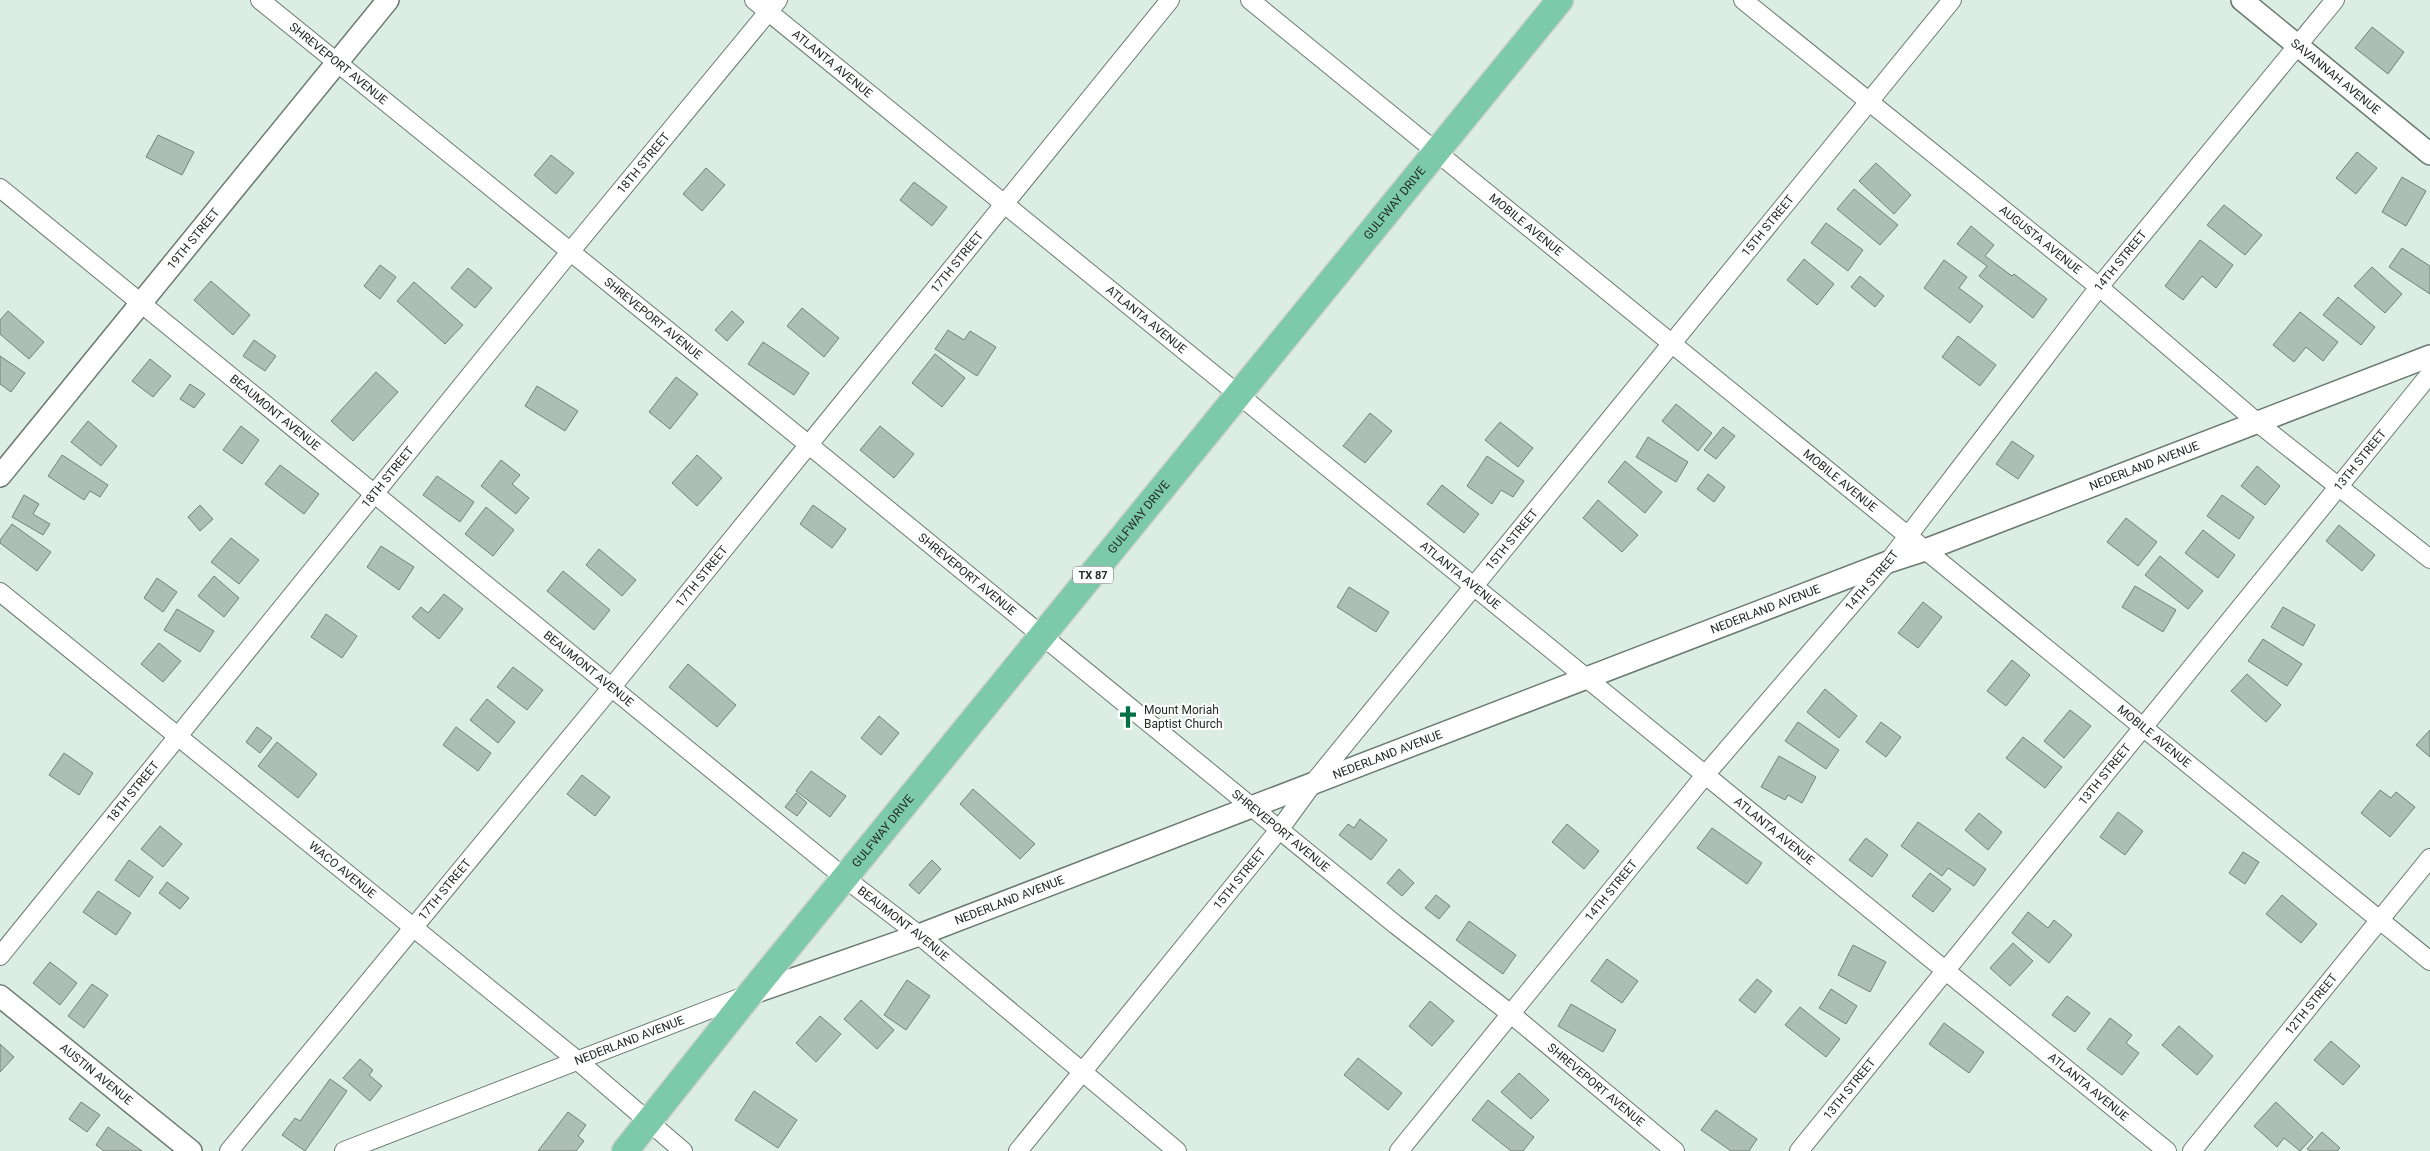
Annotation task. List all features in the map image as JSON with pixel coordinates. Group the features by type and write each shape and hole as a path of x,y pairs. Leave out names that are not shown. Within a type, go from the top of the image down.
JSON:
{"main road":[{"name":"GULFWAY DRIVE","path":"626,1151 750,994 846,879 1560,0"}],"street":[{"name":"SHREVEPORT AVENUE","path":"260,0 809,445 1279,830 1511,1014 1675,1151"},
{"name":"19TH STREET","path":"0,476 388,0"},
{"name":"ATLANTA AVENUE","path":"754,0 773,6 1004,204 1476,586 1945,972 2167,1151"},
{"name":"17TH STREET","path":"229,1151 611,688 1170,0"},
{"name":"MOBILE AVENUE","path":"1250,0 1672,346 2430,962"},
{"name":"AUGUSTA AVENUE","path":"1743,0 2099,287 2258,423 2430,559"},
{"name":"15TH STREET","path":"1018,1151 1279,830 1314,782 1672,346 1952,0"},
{"name":"SAVANNAH AVENUE","path":"2242,0 2430,154"},
{"name":"14TH STREET","path":"1399,1151 1706,774 1888,562 2099,287 2335,0"},
{"name":"18TH STREET","path":"0,956 570,252 773,6"},
{"name":"BEAUMONT AVENUE","path":"0,188 846,879 919,934 1081,1073 1177,1151"},
{"name":"NEDERLAND AVENUE","path":"344,1151 750,994 919,934 2430,356"},
{"name":"13TH STREET","path":"1799,1151 2430,374"},
{"name":"WACO AVENUE","path":"0,592 578,1061 684,1151"},
{"name":"12TH STREET","path":"2192,1151 2430,858"},
{"name":"AUSTIN AVENUE","path":"0,996 191,1151"}],"building":[{"path":"2372,27 2404,52 2388,74 2355,48"},
{"path":"158,135 194,152 182,175 146,157"},
{"path":"2357,152 2377,168 2356,194 2336,178"},
{"path":"551,155 574,173 556,194 534,175"},
{"path":"1876,163 1911,195 1894,214 1859,181"},
{"path":"706,168 725,185 702,211 683,194"},
{"path":"2402,177 2426,191 2406,226 2382,212"},
{"path":"914,182 947,207 932,226 900,200"},
{"path":"1854,189 1898,225 1880,245 1837,209"},
{"path":"2224,205 2262,235 2245,255 2207,225"},
{"path":"1826,223 1863,250 1848,271 1811,243"},
{"path":"1971,226 1994,245 1985,256 2012,276 2014,274 2047,299 2033,318 1979,276 1987,266 1957,244"},
{"path":"2200,240 2233,265 2216,288 2202,276 2183,300 2165,286"},
{"path":"2402,248 2430,266 2430,294 2389,267"},
{"path":"1804,259 1834,284 1817,305 1787,280"},
{"path":"1944,260 1967,277 1959,288 1983,306 1970,323 1924,288"},
{"path":"380,265 396,277 380,299 364,286"},
{"path":"2372,267 2402,294 2385,313 2354,286"},
{"path":"468,268 492,288 475,308 451,288"},
{"path":"1860,276 1884,296 1875,307 1851,287"},
{"path":"211,281 250,315 233,335 194,300"},
{"path":"414,282 463,325 445,344 397,301"},
{"path":"2338,297 2375,327 2361,345 2323,315"},
{"path":"802,308 839,338 824,357 787,326"},
{"path":"8,311 44,342 29,359 0,334 0,320"},
{"path":"732,311 744,322 727,341 715,330"},
{"path":"2300,312 2338,342 2323,361 2306,347 2294,362 2273,345"},
{"path":"948,330 964,340 970,331 996,347 977,376 935,349"},
{"path":"1958,336 1996,365 1980,386 1942,357"},
{"path":"254,340 276,356 265,371 243,356"},
{"path":"763,342 809,373 794,395 748,364"},
{"path":"935,354 965,378 942,407 912,383"},
{"path":"0,356 25,373 11,392 0,384"},
{"path":"150,359 171,376 153,397 132,381"},
{"path":"376,372 398,392 353,441 331,421"},
{"path":"676,377 698,394 670,429 649,412"},
{"path":"190,384 205,394 194,408 180,399"},
{"path":"537,386 578,411 565,431 525,406"},
{"path":"1676,404 1712,433 1698,451 1662,421"},
{"path":"1370,413 1392,431 1365,463 1343,446"},
{"path":"88,421 117,446 101,466 71,442"},
{"path":"1500,422 1533,448 1518,467 1485,440"},
{"path":"241,426 259,440 242,464 223,450"},
{"path":"880,426 914,454 894,478 860,450"},
{"path":"1723,427 1735,436 1716,459 1704,450"},
{"path":"1648,437 1688,462 1676,482 1636,457"},
{"path":"2012,441 2034,456 2018,479 1996,464"},
{"path":"62,455 108,485 100,497 90,491 84,500 48,476"},
{"path":"697,455 722,478 697,506 672,483"},
{"path":"1487,456 1524,481 1513,497 1501,490 1492,504 1467,486"},
{"path":"501,460 520,475 512,484 529,498 516,514 481,486"},
{"path":"1625,461 1662,492 1645,513 1608,482"},
{"path":"280,465 319,494 304,514 265,484"},
{"path":"2257,466 2280,486 2265,505 2241,486"},
{"path":"1708,474 1725,487 1714,502 1697,489"},
{"path":"437,476 474,502 460,522 423,495"},
{"path":"1442,485 1479,514 1464,533 1427,504"},
{"path":"24,495 39,504 33,514 50,524 43,535 12,517"},
{"path":"2222,495 2254,517 2239,539 2207,516"},
{"path":"1598,500 1638,535 1622,552 1583,518"},
{"path":"200,505 213,519 200,531 188,517"},
{"path":"813,505 846,529 832,548 800,524"},
{"path":"486,507 514,530 493,556 465,534"},
{"path":"2126,518 2157,542 2138,566 2107,542"},
{"path":"12,524 51,552 37,571 0,543 0,540"},
{"path":"2339,525 2375,555 2362,571 2326,541"},
{"path":"2203,530 2235,555 2218,578 2185,553"},
{"path":"231,538 259,560 239,584 211,562"},
{"path":"381,546 414,567 399,590 367,567"},
{"path":"599,549 636,580 622,596 586,565"},
{"path":"2160,556 2203,591 2188,609 2145,575"},
{"path":"563,571 610,610 594,630 547,591"},
{"path":"214,576 239,598 224,617 198,596"},
{"path":"157,578 177,592 163,612 144,598"},
{"path":"2135,586 2176,610 2163,632 2122,607"},
{"path":"1349,587 1389,612 1376,632 1337,607"},
{"path":"444,594 463,609 439,639 412,617 421,607 428,613"},
{"path":"1923,602 1942,617 1918,648 1898,633"},
{"path":"2283,607 2315,625 2303,646 2271,627"},
{"path":"177,609 214,631 200,652 164,630"},
{"path":"326,614 357,636 342,658 311,637"},
{"path":"2263,639 2302,664 2287,686 2248,661"},
{"path":"159,643 181,661 163,682 141,664"},
{"path":"2012,660 2030,675 2006,706 1987,691"},
{"path":"688,664 736,705 717,727 669,687"},
{"path":"513,667 543,690 527,710 497,687"},
{"path":"2247,674 2281,705 2266,722 2231,691"},
{"path":"1825,689 1857,716 1839,738 1807,712"},
{"path":"487,699 515,722 498,743 470,720"},
{"path":"2070,710 2091,726 2064,758 2044,741"},
{"path":"879,716 899,733 881,755 861,738"},
{"path":"1798,722 1839,750 1826,769 1785,741"},
{"path":"1881,722 1901,737 1886,757 1866,742"},
{"path":"257,727 272,738 260,753 246,742"},
{"path":"456,727 491,753 478,771 443,745"},
{"path":"2430,730 2430,757 2416,745"},
{"path":"2023,737 2062,767 2045,788 2006,758"},
{"path":"277,742 317,774 298,798 258,766"},
{"path":"64,753 93,773 79,795 49,775"},
{"path":"1779,756 1816,777 1802,803 1788,795 1785,800 1761,787"},
{"path":"811,771 846,796 830,817 796,791"},
{"path":"582,775 610,797 595,816 567,794"},
{"path":"973,789 1035,844 1020,859 960,804"},
{"path":"2380,790 2391,798 2396,792 2415,807 2390,837 2361,813"},
{"path":"796,793 807,803 797,816 785,807"},
{"path":"2118,812 2143,831 2125,855 2100,837"},
{"path":"1979,813 2002,832 1988,850 1965,830"},
{"path":"1360,819 1387,840 1371,860 1339,835 1348,824 1354,828"},
{"path":"1918,822 1986,869 1974,886 1948,868 1942,876 1901,846"},
{"path":"1567,824 1599,851 1584,869 1552,842"},
{"path":"160,826 182,844 163,867 141,849"},
{"path":"1712,828 1762,863 1747,884 1697,848"},
{"path":"1866,838 1888,855 1872,877 1849,860"},
{"path":"2243,852 2259,862 2245,884 2229,873"},
{"path":"129,860 153,877 139,897 115,880"},
{"path":"932,860 941,869 919,894 909,885"},
{"path":"1399,869 1414,883 1402,896 1387,883"},
{"path":"1930,873 1951,889 1933,912 1912,896"},
{"path":"167,882 189,898 180,909 159,893"},
{"path":"98,891 131,913 116,935 83,912"},
{"path":"1436,895 1450,906 1439,919 1425,908"},
{"path":"2282,895 2317,924 2301,943 2266,914"},
{"path":"2028,912 2048,928 2054,920 2072,935 2049,963 2012,933"},
{"path":"1469,921 1516,955 1503,974 1456,940"},
{"path":"2013,943 2033,961 2010,986 1990,968"},
{"path":"1853,945 1886,962 1870,992 1838,975"},
{"path":"1607,959 1638,981 1622,1003 1591,981"},
{"path":"50,962 77,983 60,1005 33,983"},
{"path":"1757,979 1772,991 1755,1013 1739,1000"},
{"path":"907,980 930,996 906,1030 884,1015"},
{"path":"92,984 108,995 84,1028 68,1016"},
{"path":"1831,989 1857,1006 1846,1024 1819,1008"},
{"path":"2067,996 2090,1013 2075,1032 2052,1015"},
{"path":"861,1000 894,1030 877,1049 844,1019"},
{"path":"1430,1001 1454,1021 1432,1046 1409,1026"},
{"path":"1571,1004 1616,1030 1603,1052 1558,1026"},
{"path":"1800,1007 1840,1039 1826,1057 1785,1025"},
{"path":"820,1016 841,1034 816,1062 796,1043"},
{"path":"2110,1018 2132,1035 2126,1043 2139,1053 2122,1075 2087,1049"},
{"path":"1944,1023 1984,1052 1969,1073 1929,1044"},
{"path":"2179,1026 2213,1056 2197,1075 2162,1045"},
{"path":"2331,1041 2360,1066 2343,1085 2314,1060"},
{"path":"0,1044 14,1057 0,1072"},
{"path":"1358,1058 1402,1093 1388,1110 1344,1075"},
{"path":"360,1059 373,1070 369,1075 382,1086 370,1101 343,1078"},
{"path":"1519,1073 1549,1100 1531,1119 1501,1092"},
{"path":"330,1079 347,1091 305,1151 282,1135 295,1118 300,1121"},
{"path":"754,1091 797,1120 778,1148 735,1120"},
{"path":"1488,1100 1534,1137 1523,1151 1511,1151 1472,1120"},
{"path":"81,1102 100,1115 87,1132 69,1119"},
{"path":"2276,1102 2313,1137 2300,1151 2284,1138 2277,1147 2254,1126"},
{"path":"1716,1110 1757,1139 1749,1151 1731,1151 1701,1130"},
{"path":"568,1112 586,1125 578,1136 584,1141 576,1151 538,1151"},
{"path":"108,1127 142,1151 104,1151 96,1145"},
{"path":"2322,1132 2340,1148 2337,1151 2310,1151 2307,1149"}],"place":[{"name":"Mount Moriah Baptist Church","path":"1128,717"}]}
